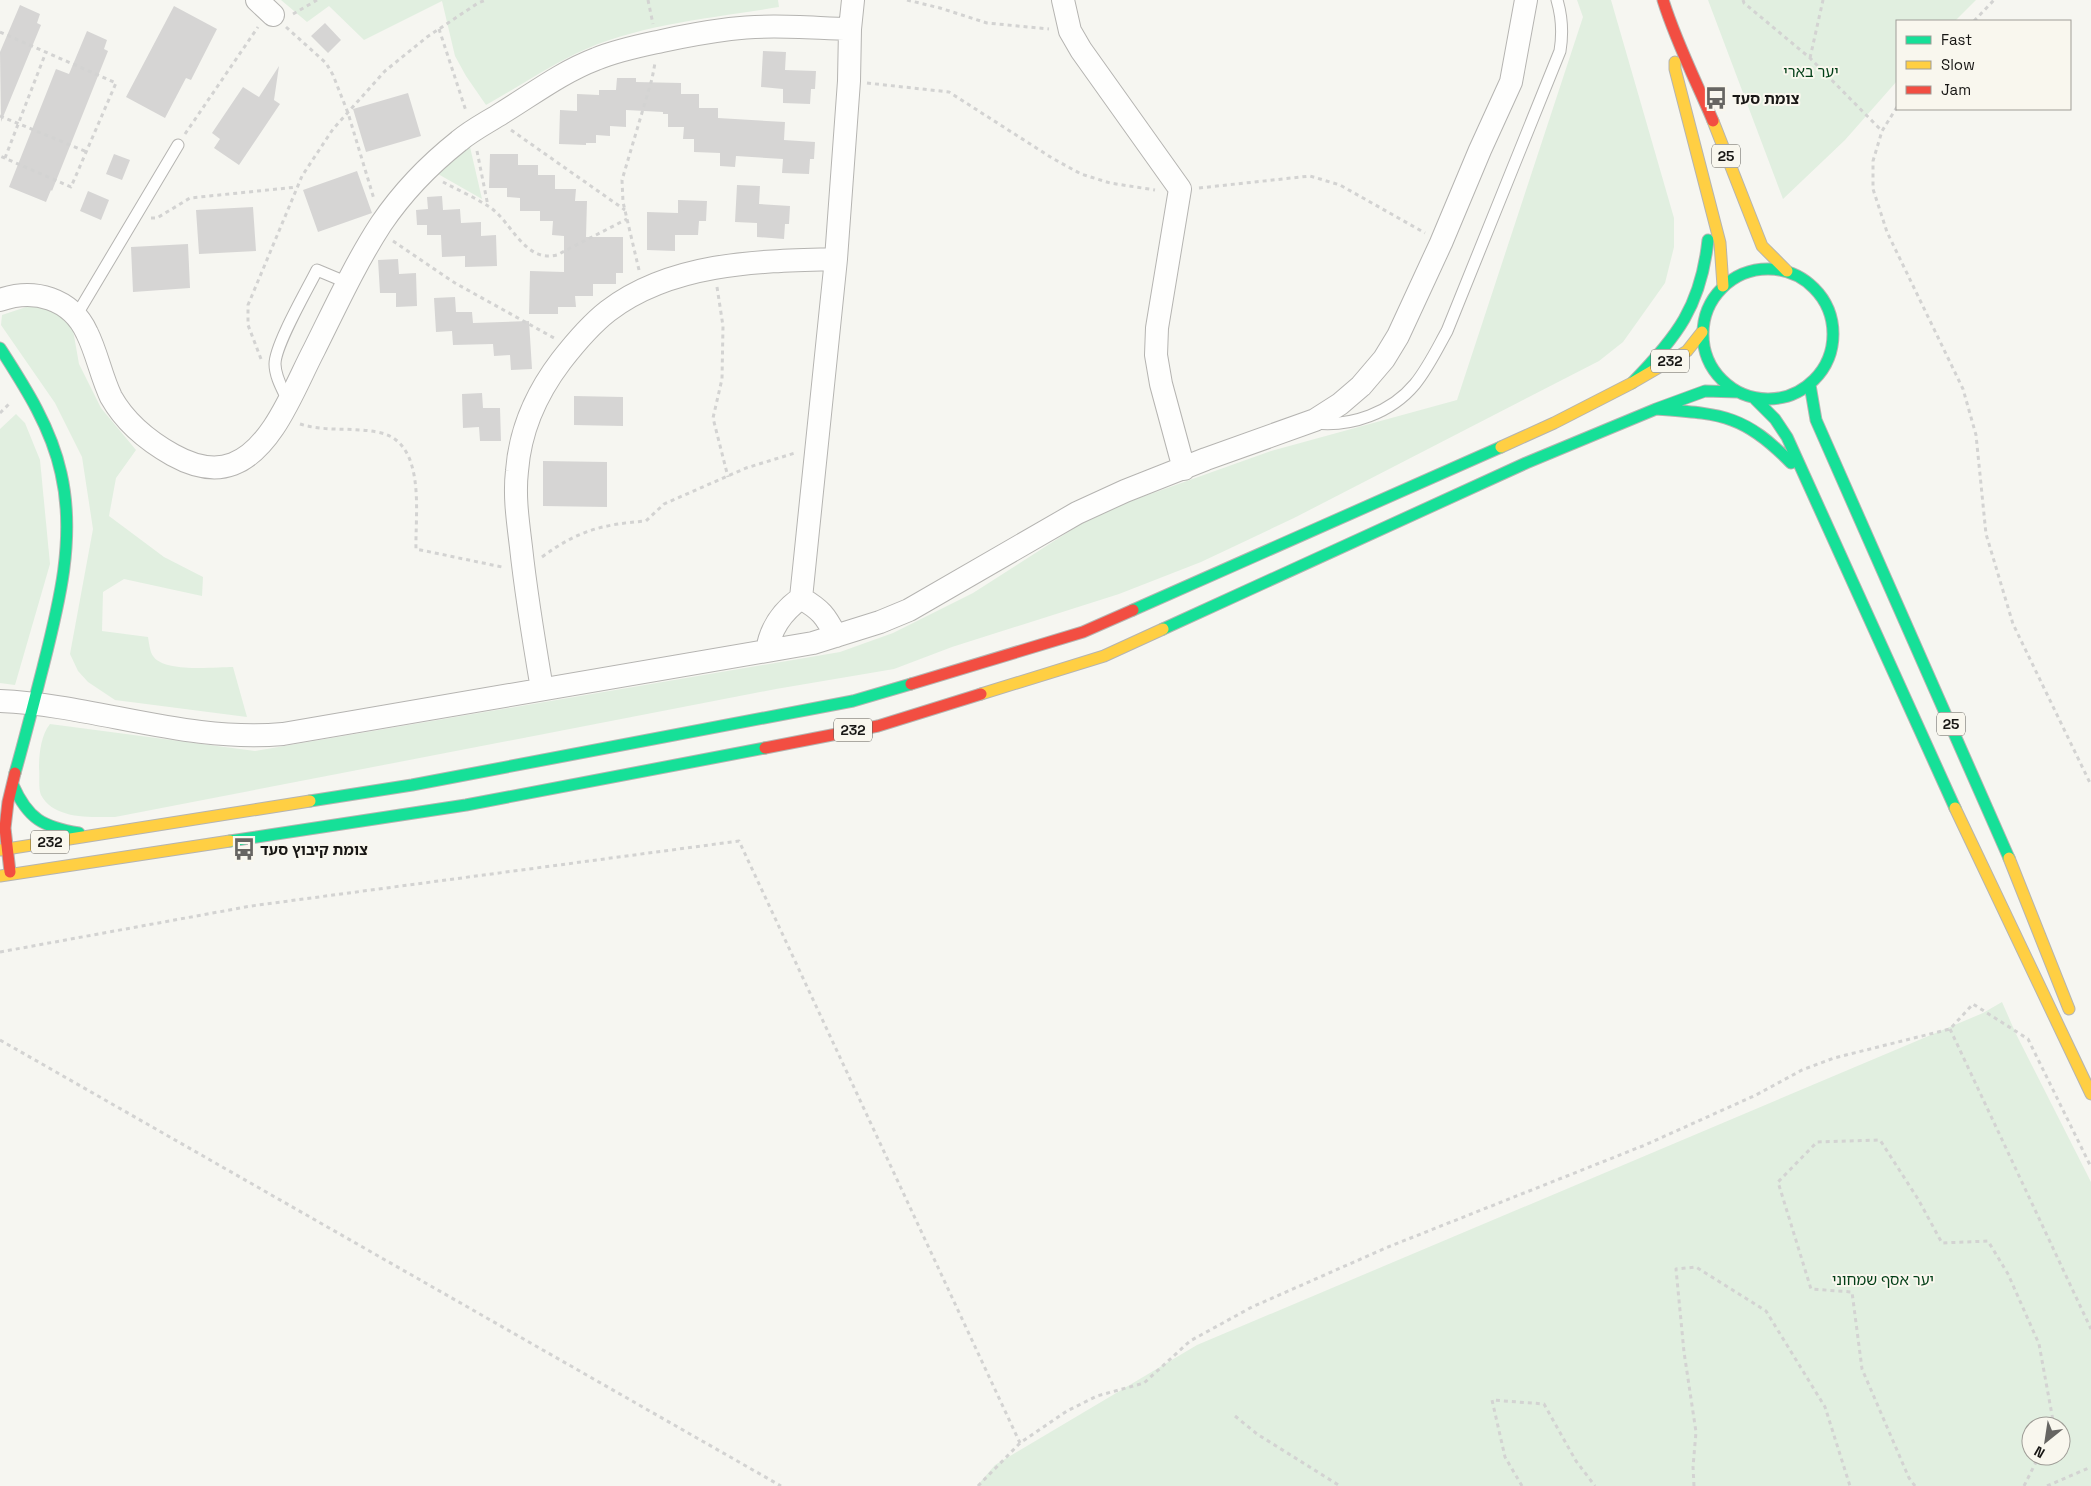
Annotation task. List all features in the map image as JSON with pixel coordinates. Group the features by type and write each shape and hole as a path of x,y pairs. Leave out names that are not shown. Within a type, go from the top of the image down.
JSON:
{"main road":[{"name":"25","path":"1663,0 1674,36 1692,72 1762,246 1787,271"},
{"name":"25","path":"1674,36 1675,69 1720,243 1723,286"},
{"path":"1632,383 1674,339 1697,296 1705,270 1708,240 1703,181"},
{"name":"25","path":"1770,268 1787,271 1805,280 1820,294 1830,312 1834,331 1832,352 1823,370 1810,385 1793,395 1774,400 1754,398 1738,392 1723,382 1712,368 1704,351 1702,332 1705,315 1712,299 1723,286 1737,276 1753,270 1770,268"},
{"name":"232","path":"4,849 412,785 853,701 1084,632 1554,423 1632,383 1687,351 1702,332"},
{"path":"0,348 36,407 51,440 65,491 67,520 62,589 8,802 4,849 5,875"},
{"name":"25","path":"1810,385 1816,420 1995,823 2072,1018"},
{"name":"232","path":"5,875 466,805 878,726 1104,656 1526,463 1656,409 1705,391 1738,392"},
{"name":"25","path":"1754,398 1775,419 1787,437 1963,825 2091,1094"},
{"path":"1656,409 1712,413 1736,419 1758,432 1782,453 1810,485"},
{"path":"13,785 20,804 33,818 47,826 63,831 92,835"}],"street":[{"path":"767,652 769,640 778,622 788,608 801,598 836,259 853,0"},
{"path":"1063,0 1070,31 1096,72 1180,189 1157,328 1156,355 1163,392 1184,469"},
{"path":"0,701 34,702 169,728 213,734 260,736 363,721 767,652 813,643 880,622 908,610 1077,512 1125,491 1308,423 1340,404 1361,386 1384,359 1398,336 1511,82 1526,0"},
{"path":"0,300 21,294 36,294 61,304 76,316 86,331 111,396 122,413 148,438 183,461 201,467 217,468 234,464 251,453 267,437 288,401 348,283 380,227 425,172 460,140 558,77 594,59 624,48 732,29 773,27 850,29"},
{"path":"542,689 523,563 517,511 516,473 520,446 533,404 553,372 578,338 608,311 643,290 714,267 764,261 836,259"},
{"path":"801,598 818,608 836,636"}],"lane":[{"path":"1308,423 1346,424 1374,414 1396,401 1414,385 1428,365 1447,331 1560,50 1562,35 1561,13 1557,0"},
{"path":"76,316 178,145"},
{"path":"288,401 279,382 275,364 279,346 317,270 348,283"}],"path":[{"path":"178,145 269,12 317,0"},
{"path":"261,360 248,325 248,305 302,176 333,129 386,71 439,29 486,0"},
{"path":"907,0 987,22 1070,31"},
{"path":"1743,0 1744,3 1810,58 1882,131"},
{"path":"1810,58 1822,0"},
{"path":"1975,20 1994,0"},
{"path":"269,12 326,63 333,75 348,113 380,227 455,283 571,348"},
{"path":"439,29 473,132 488,207"},
{"path":"0,32 116,83 71,187 0,156"},
{"path":"643,290 625,210 622,180 652,79 656,58 655,42"},
{"path":"5,158 46,52"},
{"path":"1896,109 1882,131 1873,161 1873,189 1887,232 1962,389 1976,435 1986,534 2013,624 2091,785"},
{"path":"0,116 87,152"},
{"path":"494,118 625,210"},
{"path":"425,172 488,207 528,248 540,256 550,257 627,219"},
{"path":"134,219 157,218 190,198 297,187"},
{"path":"714,267 723,326 722,380 713,418 728,477"},
{"path":"0,952 251,906 739,841 1020,1443"},
{"path":"978,1486 1020,1443 1067,1411 1097,1396 1144,1382 1190,1341 1252,1307 1361,1259 1645,1145 1756,1095 1802,1070 1834,1058 1950,1029 1973,1004 2028,1039 2091,1167"},
{"path":"1950,1029 2091,1329"},
{"path":"0,1040 781,1486"},
{"path":"1915,1486 1909,1478 1862,1368 1852,1292 1811,1289 1778,1182 1817,1142 1880,1140 1918,1198 1942,1243 1988,1241 2008,1274 2039,1344 2052,1416"},
{"path":"1694,1486 1693,1467 1696,1432 1684,1352 1676,1269 1696,1267 1766,1311 1825,1407 1850,1486"},
{"path":"1522,1486 1506,1457 1492,1400 1544,1404 1576,1461 1595,1486"},
{"path":"1234,1416 1256,1434 1340,1486"},
{"path":"2024,1486 2034,1466"},
{"path":"2047,1486 2091,1467"}],"green space":[{"path":"281,0 778,0 779,7 675,23 599,44 575,54 486,105 455,56 442,1 364,40 329,6 307,22"},
{"path":"1577,0 1611,0 1674,218 1674,247 1665,283 1623,342 1599,361 1294,518 1201,562 1119,594 952,647 894,669 776,689 115,817 85,817 64,813 47,803 41,795 39,785 40,751 44,734 50,724 255,751 840,652 893,633 973,593 1079,525 1128,502 1271,451 1457,400 1583,17"},
{"name":"יער בארי","path":"1708,0 1976,0 1956,20 1896,20 1896,82 1845,140 1783,199"},
{"path":"470,147 482,199 438,174 455,157"},
{"path":"29,306 54,307 73,330 79,364 101,408 136,450 116,478 109,516 164,557 203,577 202,596 124,579 103,592 102,631 148,637 153,656 168,665 190,668 233,667 247,717 115,700 88,682 78,671 70,654 93,529 82,457 55,403 1,325 2,315"},
{"path":"16,414 25,423 40,460 50,564 15,685 0,683 0,429"},
{"name":"יער אסף שמחוני","path":"2002,1002 2016,1034 2091,1182 2091,1486 977,1486 995,1465 1197,1345 1983,1013"}],"building":[{"path":"20,5 40,14 37,23 41,25 1,122 0,52"},
{"path":"174,6 217,29 191,80 186,78 165,118 126,97"},
{"path":"325,23 341,40 328,53 311,36"},
{"path":"87,31 107,40 104,49 108,51 46,202 9,187 56,69 69,74"},
{"path":"763,51 786,52 785,70 816,71 815,89 811,89 810,104 783,103 783,89 761,87"},
{"path":"279,66 274,100 280,104 239,165 214,148 220,139 212,133 243,87 259,97"},
{"path":"617,78 636,78 636,82 681,83 681,94 699,94 699,108 718,108 718,118 785,122 784,140 815,142 814,159 810,159 809,174 782,173 783,159 736,156 735,167 720,166 720,153 694,152 694,139 683,139 684,127 668,127 668,114 663,114 663,112 626,110 626,127 610,126 610,136 596,135 596,143 586,143 586,145 559,144 560,110 577,111 577,94 599,95 599,90 616,90"},
{"path":"408,93 421,136 366,152 353,109"},
{"path":"114,154 130,160 122,180 106,174"},
{"path":"490,154 518,154 518,165 538,165 538,175 555,175 555,189 576,189 575,201 587,201 586,237 623,237 623,273 616,273 616,284 593,284 593,296 575,296 576,307 558,307 558,314 529,314 530,271 564,272 564,236 552,235 553,221 540,221 540,211 520,211 520,198 507,197 507,188 489,188"},
{"path":"357,171 372,213 318,232 303,190"},
{"path":"737,185 760,186 759,204 790,206 789,224 785,224 784,239 757,237 757,223 735,222"},
{"path":"88,191 109,200 101,220 80,211"},
{"path":"442,196 443,210 460,209 461,223 481,222 481,236 496,235 497,266 465,267 465,256 442,257 441,235 427,235 427,225 417,225 416,210 428,209 427,197"},
{"path":"678,200 707,201 706,221 699,221 698,235 675,235 675,251 647,250 647,212 678,213"},
{"path":"253,207 256,251 199,254 196,210"},
{"path":"188,244 190,288 133,292 131,247"},
{"path":"398,259 399,274 416,273 417,306 396,307 396,293 380,293 378,260"},
{"path":"455,297 456,312 472,312 473,323 529,321 532,369 511,370 510,355 494,356 493,344 453,345 452,331 436,332 434,298"},
{"path":"482,393 483,408 500,408 501,441 480,441 479,427 463,428 462,394"},
{"path":"574,396 623,397 623,426 574,425"},
{"path":"543,461 607,462 607,507 543,506"}],"traffic: fast":[{"path":"1632,383 1662,351 1684,319 1700,284 1708,240"},
{"path":"1768,269 1781,270 1793,274 1814,288 1828,309 1832,321 1833,334 1832,347 1828,359 1814,380 1793,394 1781,398 1768,399 1755,398 1743,394 1722,380 1708,359 1704,347 1703,334 1704,321 1708,309 1722,288 1743,274 1755,270 1768,269"},
{"path":"0,348 28,393 51,440 61,473 67,522 64,571 60,595 15,773"},
{"path":"1810,385 1816,420 2009,858"},
{"path":"1163,629 1526,463 1656,409 1705,391 1738,392"},
{"path":"1754,398 1775,419 1787,437 1955,808"},
{"path":"1656,409 1715,415 1730,419 1759,435 1791,463"},
{"path":"1133,610 1501,447"},
{"path":"310,801 412,785 853,701 911,684"},
{"path":"230,841 466,805 765,748"},
{"path":"13,785 25,806 38,820 56,828 79,833"}],"traffic: slow":[{"path":"1675,62 1675,69 1720,243 1723,286"},
{"path":"1713,121 1762,246 1787,271"},
{"path":"1501,447 1554,423 1632,383 1687,351 1702,332"},
{"path":"981,694 1104,656 1163,629"},
{"path":"0,850 310,801"},
{"path":"1955,808 2091,1094"},
{"path":"0,876 230,841"},
{"path":"2009,858 2069,1009"}],"traffic: jam":[{"path":"1663,0 1680,46 1713,121"},
{"path":"911,684 1083,632 1133,610"},
{"path":"765,748 878,726 981,694"},
{"path":"10,872 5,828 8,802 15,773"}],"place":[{"name":"צומת סעד","path":"1716,98"},
{"name":"צומת קיבוץ סעד","path":"244,849"}]}
